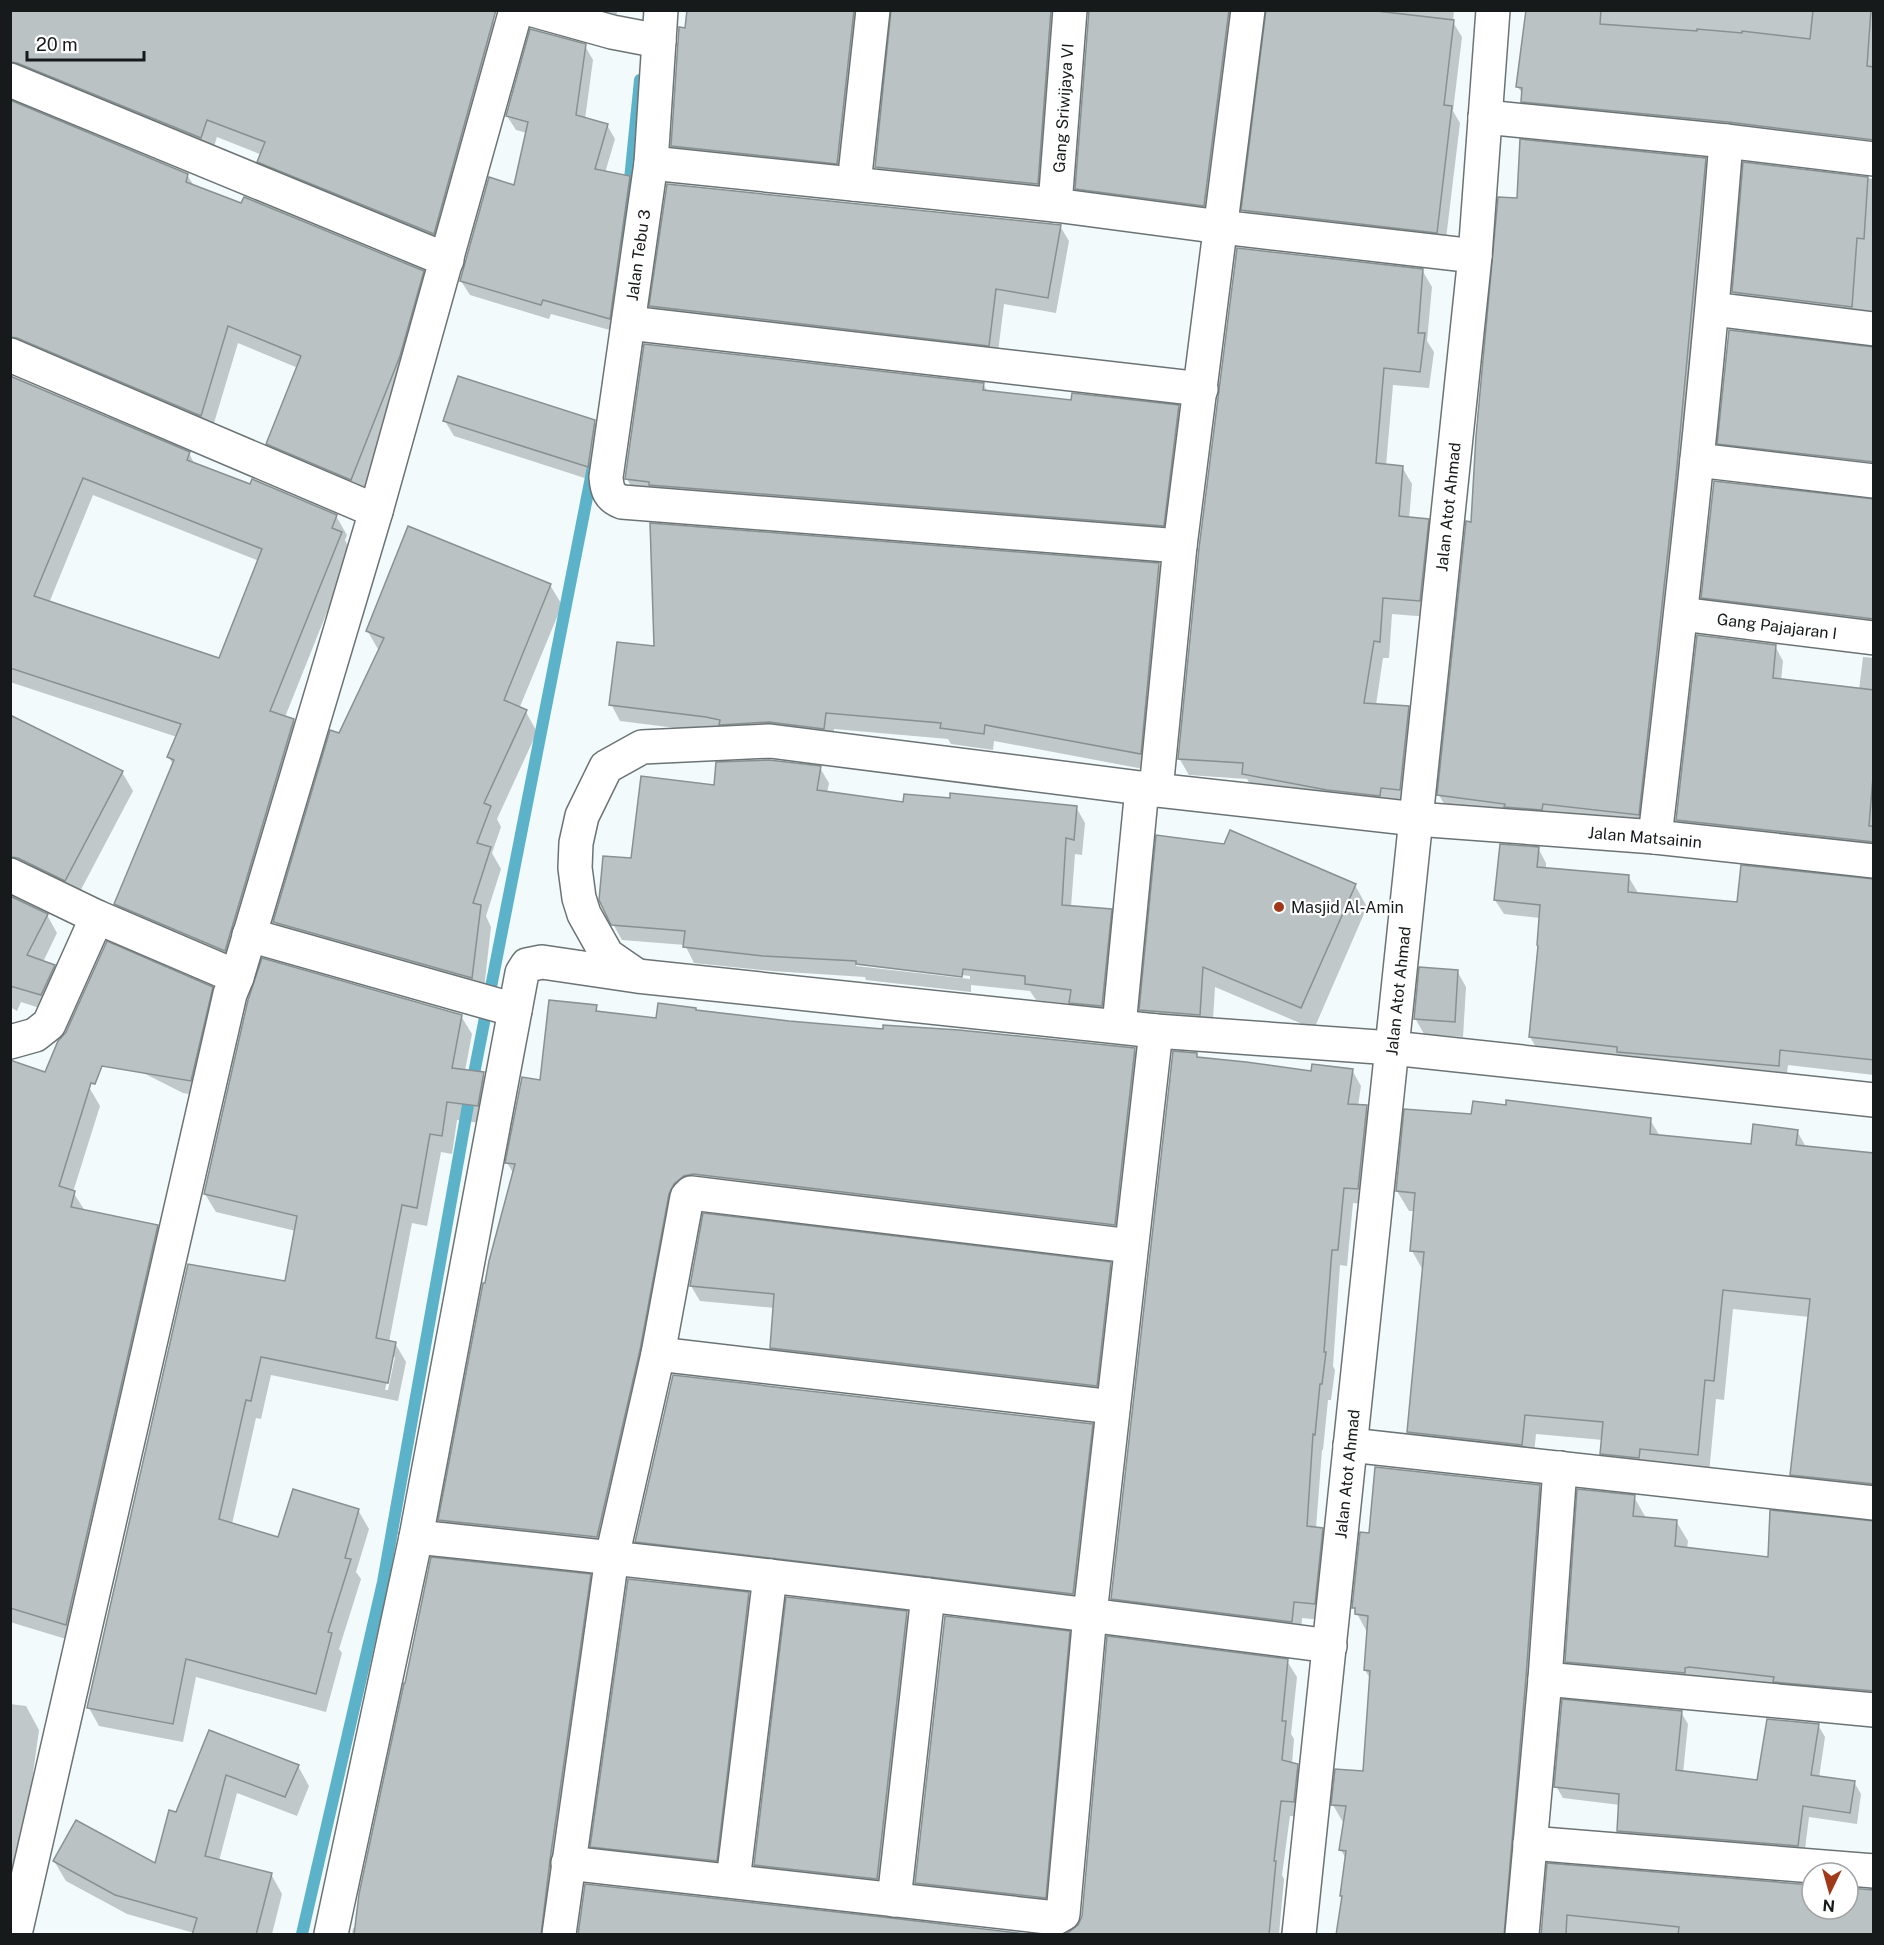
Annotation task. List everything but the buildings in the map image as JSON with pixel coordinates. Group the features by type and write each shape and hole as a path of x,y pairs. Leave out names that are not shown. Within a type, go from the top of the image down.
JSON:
{"street":[{"path":"15,1935 230,994 376,511 516,10"},
{"path":"533,10 612,32 656,31"},
{"path":"854,184 873,10"},
{"name":"Gang Sriwijaya VI","path":"1055,205 1070,10"},
{"path":"1119,1026 1248,10"},
{"name":"Jalan Atot Ahmad","path":"1299,1935 1475,256 1493,10"},
{"name":"Jalan Tebu 3","path":"656,31 656,101 651,163 606,477 607,488 612,498 622,502 1180,546"},
{"path":"10,80 447,260"},
{"path":"1485,117 1726,141 1874,159"},
{"path":"1655,837 1713,309 1726,141"},
{"path":"651,163 1055,205 1221,227 1475,256"},
{"path":"1713,309 1874,329"},
{"path":"629,323 1201,389"},
{"path":"10,355 376,511"},
{"path":"1697,460 1874,481"},
{"name":"Gang Pajajaran I","path":"1681,614 1874,638"},
{"name":"Jalan Matsainin","path":"638,976 607,955 584,914 579,898 575,868 576,843 582,816 606,767 642,747 770,741 1149,789 1416,819 1655,837 1874,861"},
{"path":"10,875 97,917 237,976"},
{"path":"10,1042 35,1035 49,1024 97,917"},
{"path":"249,935 515,1010"},
{"path":"331,1935 416,1537 522,973 528,965 542,962 638,976 1156,1031 1392,1048 1874,1100"},
{"path":"568,1863 1056,1918 1063,1914 1090,1614 1156,1031"},
{"path":"559,1935 612,1557 658,1354 684,1203 691,1193 1131,1246"},
{"path":"658,1354 1113,1407"},
{"path":"1350,1445 1874,1503"},
{"path":"1522,1935 1545,1679 1560,1468"},
{"path":"416,1537 612,1557 1090,1614 1330,1646"},
{"path":"733,1881 770,1576"},
{"path":"894,1900 928,1595"},
{"path":"1545,1679 1874,1710"},
{"path":"1530,1843 1874,1871"}],"waterway":[{"path":"624,239 640,80"},
{"path":"302,1934 383,1582 470,1094 593,467"}],"place":[{"name":"Masjid Al-Amin","path":"1279,907"}]}
